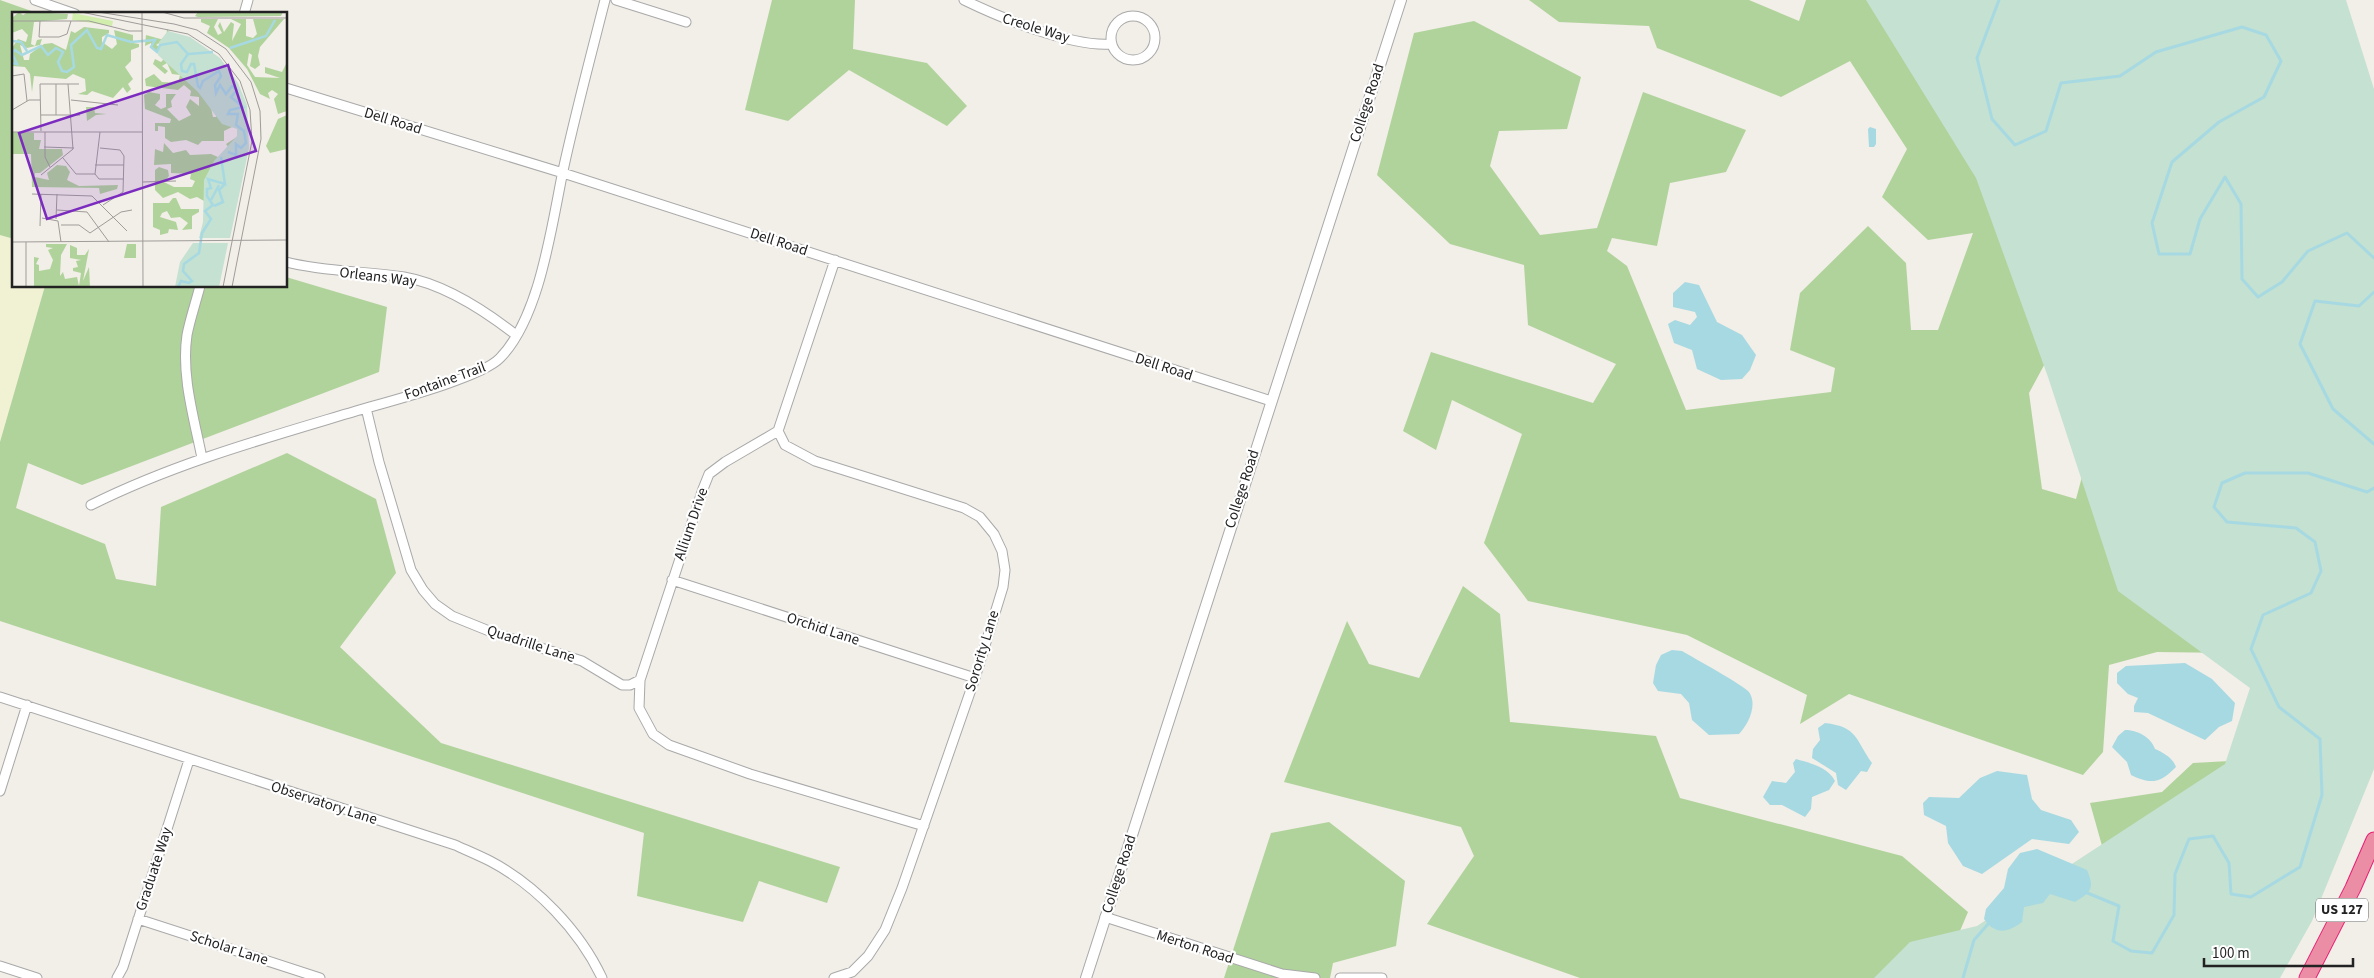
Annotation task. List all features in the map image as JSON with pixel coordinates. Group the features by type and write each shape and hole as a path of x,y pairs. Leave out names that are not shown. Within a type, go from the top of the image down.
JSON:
{"highway":[{"name":"US 127","path":"2307,978 2335,925 2374,840"}],"street":[{"path":"35,0 69,12"},
{"name":"Fontaine Trail","path":"91,505 125,488 202,458 366,408 490,366 501,357 516,335 534,296 557,208 605,0"},
{"path":"616,0 686,22"},
{"name":"Creole Way","path":"964,0 998,16 1060,36 1099,45 1112,44"},
{"name":"College Road","path":"1086,978 1270,401 1401,0"},
{"path":"1135,15 1143,17 1153,27 1155,34 1152,49 1141,58 1130,59 1120,56 1112,44 1112,30 1121,18 1135,15"},
{"name":"Dell Road","path":"288,89 564,173 1270,401"},
{"path":"778,431 835,260"},
{"name":"Orleans Way","path":"288,262 338,272 406,277 452,294 516,335"},
{"path":"199,288 187,336 186,359 190,400 202,458"},
{"name":"Quadrille Lane","path":"366,408 379,462 411,570 436,604 452,616 494,633 582,661 622,685 630,685 640,680"},
{"name":"Allium Drive","path":"640,680 672,580 710,474 725,462 778,431"},
{"name":"Sorority Lane","path":"778,431 785,445 798,454 964,508 980,517 994,534 1002,551 1005,570 1002,586 974,678 924,826 885,930 868,956 852,972 834,978"},
{"name":"Orchid Lane","path":"672,580 974,678"},
{"path":"640,680 639,708 653,734 669,745 750,774 924,826"},
{"name":"Observatory Lane","path":"0,697 455,845 491,861 539,896 582,946 602,978"},
{"path":"0,792 27,705"},
{"name":"Graduate Way","path":"117,978 189,760"},
{"name":"Merton Road","path":"1105,917 1273,971 1316,978"},
{"name":"Scholar Lane","path":"138,918 320,978"},
{"path":"0,966 37,978"},
{"path":"1340,978 1382,978"}],"green space":[{"path":"0,0 34,12 12,12 12,238 0,235"},
{"path":"772,0 855,0 853,49 927,63 967,106 947,126 849,70 788,121 745,110"},
{"path":"1529,0 1749,0 1799,21 1806,0 1886,0 2374,745 2115,892 2090,803 2162,792 2193,763 2266,759 2297,703 2063,330 2029,393 2042,489 2076,499 2093,436 2233,653 2157,652 2109,665 2103,752 2083,775 1849,694 1800,724 1807,695 1687,635 1528,601 1484,543 1522,434 1452,400 1436,450 1403,431 1431,352 1593,403 1616,364 1528,325 1524,265 1450,244 1377,175 1414,33 1474,21 1581,77 1567,129 1499,131 1490,166 1540,235 1597,228 1643,92 1746,130 1726,172 1670,183 1657,246 1612,238 1607,251 1627,266 1686,410 1831,392 1835,368 1790,350 1800,293 1868,226 1906,263 1911,330 1938,330 1973,233 1928,240 1882,197 1907,149 1850,61 1781,97 1657,48 1649,26 1559,22"},
{"path":"1866,0 2346,0 2374,89 2374,769 2312,921 2280,978 1874,978 1910,942 1977,926 2225,764 2250,688 2118,591 2048,377 1976,178"},
{"path":"0,235 12,238 12,288 44,288 0,442"},
{"path":"288,278 387,307 379,372 82,485 28,463 16,508 105,544 116,579 156,586 161,507 287,453 376,499 396,573 340,647 441,743 840,867 827,903 759,881 743,922 637,896 644,833 0,621 0,442 44,288 288,288"},
{"path":"1463,586 1500,614 1510,722 1656,736 1680,798 1902,856 1968,912 1940,978 1580,978 1427,924 1474,856 1461,827 1284,782 1347,621 1369,664 1419,678"},
{"path":"1329,822 1405,881 1396,946 1333,963 1330,978 1224,978 1271,833"}],"water":[{"path":"1870,127 1876,129 1876,144 1874,147 1869,147 1868,129"},
{"path":"1685,282 1699,285 1717,322 1742,335 1756,355 1750,370 1742,379 1721,380 1697,369 1692,350 1674,343 1668,324 1675,320 1690,325 1697,317 1695,312 1673,307 1673,293"},
{"path":"1672,650 1682,651 1749,692 1753,703 1751,714 1739,734 1709,735 1692,720 1689,703 1681,694 1658,691 1653,683 1656,665 1661,655"},
{"path":"2185,663 2212,679 2235,703 2232,721 2219,727 2205,740 2148,713 2134,712 2134,706 2138,698 2128,694 2117,683 2117,673 2126,666"},
{"path":"1825,723 1850,731 1872,763 1867,772 1861,771 1846,790 1838,785 1836,773 1812,758 1813,749 1820,740 1818,728"},
{"path":"2125,730 2134,731 2147,738 2155,749 2170,758 2176,767 2155,781 2131,775 2127,762 2112,747 2118,736"},
{"path":"1796,759 1823,769 1835,781 1829,790 1812,797 1811,809 1805,817 1782,805 1770,805 1763,797 1772,781 1786,783 1795,772 1793,763"},
{"path":"1997,771 2027,775 2032,799 2041,810 2071,820 2079,832 2069,844 2032,839 1982,874 1963,866 1948,843 1946,826 1924,815 1923,803 1929,797 1959,798 1980,778"},
{"path":"2037,849 2087,870 2091,882 2090,889 2075,902 2050,894 2043,903 2024,907 2022,922 2017,926 2002,931 1993,928 1984,919 1986,909 2004,888 2008,869 2020,853"}],"waterway":[{"path":"1999,0 1977,58 1992,119 2015,145 2046,131 2061,83 2120,76 2156,52 2242,27 2266,35 2281,61 2264,97 2219,122 2172,162 2152,223 2159,254 2190,254 2200,219 2225,177 2241,204 2242,279 2258,297 2282,282 2308,251 2347,233 2374,258"},
{"path":"2374,292 2359,306 2315,301 2300,344 2333,409 2374,444"},
{"path":"2085,892 2119,906 2113,941 2131,951 2152,953 2174,915 2175,874 2189,839 2213,836 2229,863 2231,894 2251,897 2300,867 2322,795 2320,739 2279,707 2251,649 2263,615 2311,593 2321,571 2315,542 2296,528 2227,522 2214,507 2222,483 2245,473 2308,473 2367,492 2374,488"},
{"path":"1963,978 1974,940 1989,923"}]}
